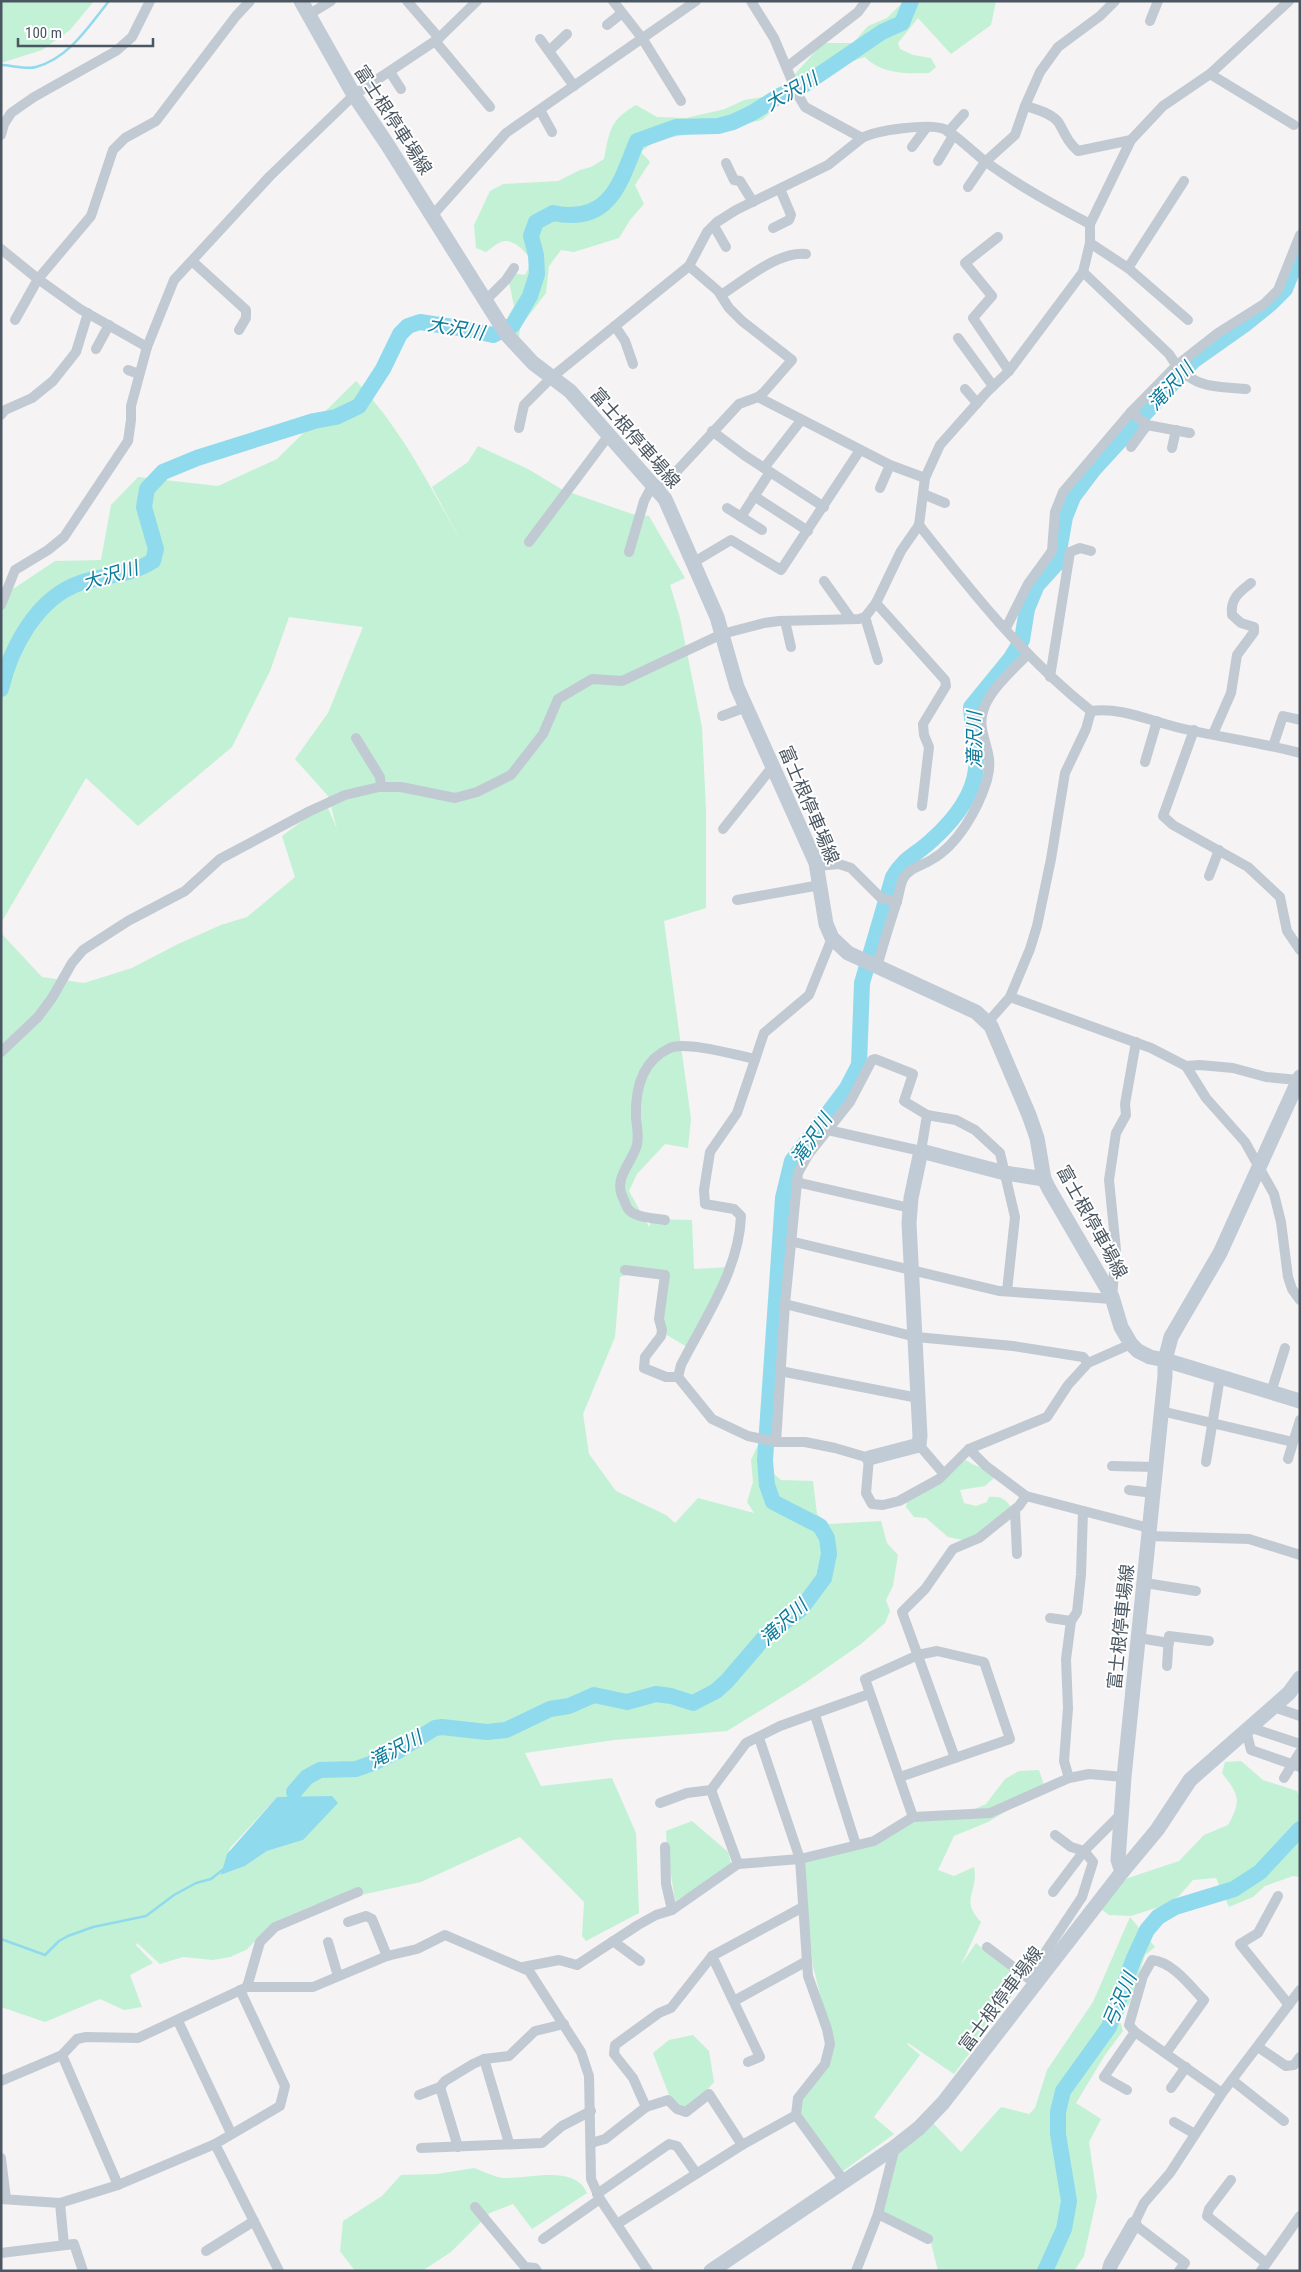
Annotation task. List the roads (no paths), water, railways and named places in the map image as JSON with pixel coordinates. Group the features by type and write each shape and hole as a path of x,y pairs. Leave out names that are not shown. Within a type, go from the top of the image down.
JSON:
{"main road":[{"name":"富士根停車場線","path":"301,1 354,96 507,335 533,363 570,391 655,486 674,514 714,609 731,670 746,707 817,866 826,924 832,938 848,953 976,1012 988,1022 1002,1050 1037,1138 1044,1178 1112,1298 1121,1327 1131,1344 1138,1351 1150,1357 1165,1360 1124,1777 1118,1860 1122,1872 956,2088 919,2128 895,2147 710,2271"},
{"path":"1299,1079 1220,1254 1171,1337 1165,1360 1300,1401"},
{"path":"869,1458 919,1446 916,1337 910,1268 910,1208 921,1151 1005,1173 1044,1178"},
{"path":"1122,1872 1157,1830 1190,1780 1271,1706 1294,1692 1300,1678"},
{"path":"1110,2271 1111,2264 1134,2224"}],"street":[{"path":"1,135 4,124 11,113 34,97 116,51 132,37 150,1"},
{"path":"15,320 38,279 90,216 113,150 125,138 141,131 156,120 236,16 250,1"},
{"path":"308,15 331,1"},
{"path":"407,1 490,107"},
{"path":"2,603 15,570 48,550 64,537 128,441 132,420 131,406 147,346 174,280 270,176 354,96 437,40 477,1"},
{"path":"613,1 642,38 682,102"},
{"path":"432,216 506,133 696,1"},
{"path":"751,1 774,38 792,82 805,107 862,138"},
{"path":"786,67 858,12 866,1"},
{"path":"968,187 985,162 1015,135 1040,72 1058,47 1100,16 1115,1"},
{"path":"1150,21 1158,1"},
{"path":"1,1052 38,1017 52,998 72,963 83,950 128,921 185,891 220,859 318,807 345,795 381,787 401,787 455,798 477,792 511,775 543,734 558,699 592,679 622,681 722,634 764,623 865,617 876,602 901,551 919,524 925,478 940,445 977,403 1009,371 1083,272 1090,243 1090,224 1131,140 1163,106 1210,74 1289,1"},
{"path":"608,25 622,13"},
{"path":"549,51 567,34"},
{"path":"540,39 574,86"},
{"path":"390,72 400,89"},
{"path":"1210,74 1294,125"},
{"path":"1025,106 1060,123 1069,143 1078,151 1131,140"},
{"path":"540,110 552,132"},
{"path":"938,161 950,134 964,114"},
{"path":"519,428 524,405 552,377 689,266 707,232 714,226 736,210 828,166 862,138 880,132 917,126 944,129 985,162 1033,194 1090,224"},
{"path":"912,147 926,128"},
{"path":"726,163 734,180 740,181 753,202"},
{"path":"1128,268 1184,181"},
{"path":"773,228 789,220 791,215 780,189"},
{"path":"714,226 726,247"},
{"path":"1009,632 1028,584 1052,551 1055,512 1063,492 1131,412 1176,366 1218,333 1264,304 1278,290 1300,235"},
{"path":"998,237 965,263 992,296 973,318 1009,371"},
{"path":"1090,243 1128,268 1188,320"},
{"path":"1,249 38,279 88,313 147,346"},
{"path":"720,295 769,264 798,252 806,254"},
{"path":"192,260 246,310 246,318 239,330"},
{"path":"629,552 644,501 655,486 676,472 712,431 740,404 758,397 792,360 742,321 720,295 689,266"},
{"path":"485,301 506,280 514,268"},
{"path":"1083,272 1169,354 1176,366 1192,380 1215,386 1246,389"},
{"path":"1,416 5,410 32,398 53,382 76,352 88,313"},
{"path":"96,349 109,325"},
{"path":"615,326 625,341 633,364"},
{"path":"958,338 994,386"},
{"path":"128,370 139,374"},
{"path":"965,389 977,403"},
{"path":"758,397 890,465 925,478"},
{"path":"1131,412 1147,425 1190,432"},
{"path":"741,517 767,470 799,423"},
{"path":"1131,447 1147,425"},
{"path":"1172,448 1176,430"},
{"path":"712,431 824,507"},
{"path":"529,542 609,434"},
{"path":"694,562 731,540 782,570 860,450"},
{"path":"880,488 890,465"},
{"path":"923,494 944,503"},
{"path":"754,496 808,531"},
{"path":"727,508 762,530"},
{"path":"919,524 978,600 1050,677 1091,711 1103,709 1140,715 1194,730 1300,753"},
{"path":"1050,677 1070,552 1080,548 1091,550"},
{"path":"824,581 851,619"},
{"path":"1213,734 1231,693 1237,655 1254,632 1254,628 1232,615 1235,596 1251,583"},
{"path":"876,602 945,680 946,686 923,724 924,735 929,747 922,806"},
{"path":"865,617 878,660"},
{"path":"785,621 791,647"},
{"path":"877,967 903,879 917,866 931,860 944,849 957,835 976,806 987,780 990,763 989,750 982,729 981,717 990,695 1026,652"},
{"path":"722,716 746,707"},
{"path":"988,1022 1010,997 1022,971 1037,926 1051,859 1065,773 1086,729 1091,711"},
{"path":"1273,746 1283,716 1300,720"},
{"path":"1146,762 1157,721"},
{"path":"1194,730 1163,816 1173,825 1248,867 1280,897 1288,931 1300,950"},
{"path":"356,738 380,777 381,787"},
{"path":"724,829 773,766"},
{"path":"1209,876 1219,850"},
{"path":"817,866 838,864 851,868 881,898 897,902"},
{"path":"738,900 820,885"},
{"path":"678,1377 681,1365 731,1268 739,1240 741,1216 734,1209 705,1204 704,1190 710,1152 737,1113 764,1033 809,995 824,953 832,938"},
{"path":"1010,997 1136,1042 1186,1066 1200,1065 1233,1068 1266,1077 1299,1079"},
{"path":"790,1241 1007,1291 1112,1298 1116,1250 1109,1180 1116,1133 1126,1115 1125,1104 1136,1042"},
{"path":"665,1220 636,1214 628,1210 619,1192 619,1181 627,1169 638,1143 636,1089 642,1076 657,1056 671,1047 684,1044 755,1059"},
{"path":"773,1442 784,1304 798,1173 808,1155 850,1102 872,1060 875,1059 913,1074 904,1101 927,1115 956,1120 975,1130 1000,1153 1015,1217 1007,1291"},
{"path":"1186,1066 1206,1098 1228,1120 1260,1167 1274,1194 1281,1222 1288,1277 1292,1289 1300,1300"},
{"path":"828,1130 921,1151 927,1115"},
{"path":"796,1182 910,1208"},
{"path":"625,1270 665,1275 659,1319 662,1330 661,1336 644,1357 644,1368 666,1378 678,1377"},
{"path":"784,1304 916,1337 1013,1346 1083,1357 1088,1363"},
{"path":"678,1377 712,1419 748,1436 773,1442 805,1442 869,1458 866,1493 872,1504 883,1505 899,1501 944,1474 969,1450 1047,1417 1068,1384 1088,1363 1131,1344"},
{"path":"1271,1392 1285,1348"},
{"path":"780,1371 918,1398"},
{"path":"1206,1462 1220,1378"},
{"path":"1161,1411 1294,1442"},
{"path":"1288,1459 1300,1420"},
{"path":"919,1446 944,1474"},
{"path":"969,1450 986,1466 1026,1496 1083,1511 1149,1532 1249,1539 1300,1555"},
{"path":"1112,1466 1156,1466"},
{"path":"1129,1490 1153,1493"},
{"path":"955,1758 902,1612 925,1589 953,1549 979,1538 1015,1510 1026,1496"},
{"path":"1015,1510 1017,1554"},
{"path":"1070,1778 1064,1761 1068,1708 1066,1659 1070,1621 1077,1612 1081,1575 1083,1511"},
{"path":"1144,1583 1196,1591"},
{"path":"1050,1618 1070,1621"},
{"path":"1167,1666 1169,1636 1209,1641"},
{"path":"1139,1638 1169,1643"},
{"path":"900,1777 1010,1739 984,1662 937,1651 918,1655 865,1679 913,1817"},
{"path":"660,1803 687,1793 711,1790 746,1743 780,1726 869,1694"},
{"path":"1271,1706 1300,1716"},
{"path":"815,1715 856,1845"},
{"path":"1297,1766 1251,1750 1248,1728 1300,1744"},
{"path":"759,1738 800,1859 808,1976 830,2044 825,2064 798,2098 796,2115 844,2181"},
{"path":"1284,1778 1297,1766 1300,1752"},
{"path":"523,1967 559,1960 577,1965 656,1915 672,1910 738,1864 800,1859 874,1841 913,1817 990,1813 1070,1778 1089,1774 1124,1777"},
{"path":"711,1790 738,1864"},
{"path":"1053,1892 1084,1852 1122,1813"},
{"path":"988,1947 1028,1978 1082,1897 1093,1862 1084,1852 1072,1847 1055,1835"},
{"path":"665,1847 666,1884 672,1910"},
{"path":"1,2158 3,2199 60,2203 118,2185 215,2144 280,2106 285,2086 244,1989 260,1942 275,1927 358,1892"},
{"path":"1278,1896 1258,1934 1240,1944 1289,2005"},
{"path":"646,2107 633,2078 614,2054 615,2045 659,2013 671,2008 712,1956 803,1907"},
{"path":"348,1922 366,1916 372,1919 387,1956"},
{"path":"1,2081 62,2055 77,2040 86,2037 138,2038 244,1989 313,1987 387,1956 417,1949 445,1935 529,1971 581,2052 589,2076 591,2111 590,2170 598,2196 648,2271"},
{"path":"613,1941 640,1961"},
{"path":"328,1942 338,1976"},
{"path":"712,1956 760,2057 748,2062"},
{"path":"1166,2054 1204,2000 1174,1969 1159,1961 1152,1960 1138,1991 1129,2025 1135,2032 1166,2054 1186,2067 1222,2093"},
{"path":"734,2001 807,1961"},
{"path":"1179,2271 1185,2262 1134,2224 1144,2203 1170,2173 1222,2093 1300,1990"},
{"path":"178,2021 231,2133"},
{"path":"419,2095 440,2087 445,2080 484,2059 509,2056 535,2031 564,2024"},
{"path":"1127,2090 1104,2077 1135,2032"},
{"path":"1258,2047 1286,2066 1294,2065 1300,2057"},
{"path":"62,2055 118,2185"},
{"path":"484,2059 509,2143"},
{"path":"1171,2088 1186,2067"},
{"path":"1232,2080 1284,2121"},
{"path":"440,2087 458,2147"},
{"path":"591,2143 605,2138 646,2107 668,2100 677,2109 686,2112 709,2094 742,2145"},
{"path":"421,2148 542,2143 562,2126 591,2111"},
{"path":"617,2224 696,2173 796,2115"},
{"path":"1174,2122 1196,2134"},
{"path":"215,2144 279,2271"},
{"path":"543,2239 669,2144 678,2146 696,2173"},
{"path":"856,2271 878,2214 895,2147"},
{"path":"1232,2180 1209,2209 1208,2216 1263,2267 1300,2216"},
{"path":"60,2203 64,2245"},
{"path":"475,2207 525,2267 535,2268 537,2271"},
{"path":"878,2214 928,2239"},
{"path":"206,2251 254,2221"},
{"path":"1,2253 74,2244 83,2271"}],"water":[{"path":"332,1796 338,1803 303,1840 267,1851 245,1866 221,1875 227,1854 277,1797"}],"waterway":[{"path":"1,65 32,68 48,63 77,40 109,1"},
{"name":"大沢川","path":"1,689 19,641 28,626 51,600 65,590 80,583 125,573 153,561 156,549 144,507 147,489 163,472 197,458 314,421 336,417 359,406 383,369 400,334 408,326 420,322 493,335 513,325 530,296 537,274 536,255 531,236 536,222 553,213 572,215 587,213 600,207 610,198 618,186 637,141 676,127 718,126 733,122 752,113 779,96 804,85 882,32 902,23 911,1"},
{"name":"滝沢川","path":"294,1792 307,1777 320,1770 356,1769 373,1763 398,1751 435,1728 442,1727 487,1732 506,1730 550,1709 569,1706 594,1695 627,1702 656,1694 671,1696 693,1703 716,1691 727,1681 763,1639 801,1609 824,1578 829,1554 827,1538 820,1526 773,1502 767,1485 765,1460 783,1198 792,1161 847,1088 859,1065 862,983 893,877 907,860 940,833 954,817 971,789 976,769 976,747 971,707 1011,658 1022,640 1027,609 1037,585 1057,563 1065,517 1073,497 1094,469 1193,361 1244,325 1285,289 1300,252"},
{"path":"290,1799 294,1792"},
{"name":"弓沢川","path":"1045,2271 1064,2229 1069,2201 1058,2134 1058,2112 1063,2091 1109,2027 1134,1958 1147,1930 1158,1917 1175,1907 1234,1889 1260,1872 1300,1829"},
{"path":"1,1939 45,1955 59,1941 68,1936 93,1927 146,1916 174,1895 196,1883 211,1879 225,1868"}]}
